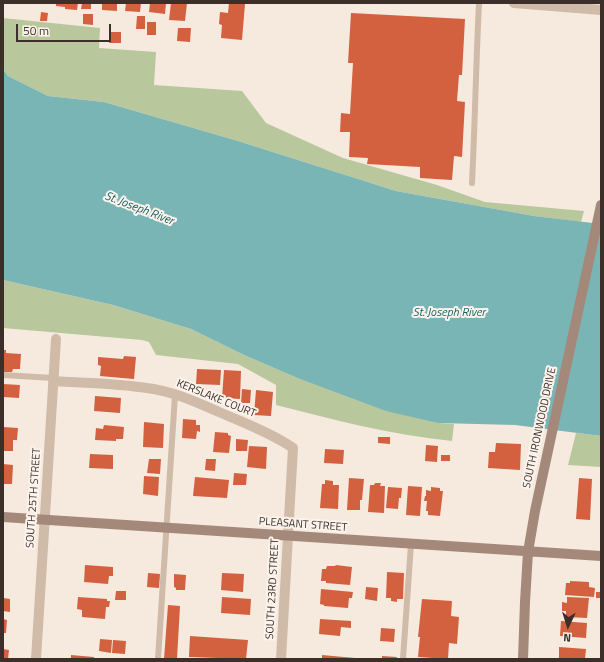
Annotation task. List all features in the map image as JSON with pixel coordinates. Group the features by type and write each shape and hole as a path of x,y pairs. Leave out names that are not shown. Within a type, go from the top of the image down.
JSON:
{"street":[{"path":"514,3 595,7"},
{"name":"SOUTH IRONWOOD DRIVE","path":"523,659 528,552 542,471 601,205"},
{"name":"SOUTH 25TH STREET","path":"36,659 56,339"},
{"name":"KERSLAKE COURT","path":"53,379 148,388 174,394 190,399 239,420 283,441 293,448"},
{"name":"SOUTH 23RD STREET","path":"281,659 293,448"},
{"name":"PLEASANT STREET","path":"3,517 601,556"}],"lane":[{"path":"472,183 479,3"},
{"path":"3,375 53,379"},
{"path":"158,659 174,394"},
{"path":"404,659 411,544"}],"green space":[{"path":"3,18 100,28 99,48 156,52 154,85 242,91 266,123 343,158 437,185 485,202 584,211 581,222 534,216 396,191 238,141 104,102 48,96 8,76 3,69"},
{"path":"3,280 113,305 191,329 244,355 295,377 438,423 454,424 452,441 386,431 276,405 276,385 238,364 156,355 149,342 142,340 3,328"},
{"path":"576,433 601,436 601,467 568,465"}],"water":[{"name":"St. Joseph River","path":"3,69 8,76 48,96 104,102 238,141 396,191 534,216 601,224 601,436 515,425 438,423 386,411 295,377 244,355 191,329 113,305 3,280"}],"building":[{"path":"56,3 78,3 77,10 65,9 65,7 56,6"},
{"path":"82,3 91,3 91,9 81,9"},
{"path":"102,3 117,3 117,11 102,10"},
{"path":"126,3 141,3 140,12 125,11"},
{"path":"150,3 166,3 165,14 149,12"},
{"path":"171,3 187,3 185,21 169,20"},
{"path":"229,3 245,4 242,40 221,38 222,25 219,24 220,12 228,13"},
{"path":"41,12 48,13 47,21 40,21"},
{"path":"351,13 465,19 462,75 459,75 457,101 465,102 462,157 454,156 452,180 420,178 420,167 367,164 368,158 349,157 350,132 340,132 341,113 350,114 353,63 348,63"},
{"path":"83,14 93,14 93,25 83,24"},
{"path":"137,16 145,16 145,29 136,29"},
{"path":"147,22 156,22 156,35 147,35"},
{"path":"178,28 191,28 190,42 177,41"},
{"path":"109,32 121,32 121,43 109,43"},
{"path":"3,350 6,350 6,353 21,354 20,369 13,369 12,372 3,372"},
{"path":"124,356 136,357 134,379 100,376 101,366 98,365 98,357 123,359"},
{"path":"197,369 221,370 220,385 196,384"},
{"path":"224,370 241,371 240,399 222,398"},
{"path":"3,384 20,385 19,398 3,397"},
{"path":"242,389 251,390 250,403 241,403"},
{"path":"256,390 273,392 271,416 254,415"},
{"path":"95,396 121,398 120,413 94,411"},
{"path":"183,419 196,420 196,425 200,425 200,432 197,431 196,439 182,438"},
{"path":"144,422 164,424 163,448 143,447"},
{"path":"104,425 124,427 123,439 116,439 116,441 95,440 96,428 103,429"},
{"path":"3,427 18,428 17,440 13,440 13,451 3,451"},
{"path":"215,432 228,433 228,435 231,436 229,453 213,452"},
{"path":"378,437 390,437 390,444 378,443"},
{"path":"236,439 248,440 247,451 236,451"},
{"path":"496,443 521,444 520,470 488,468 489,452 495,452"},
{"path":"426,445 438,446 437,462 425,461"},
{"path":"249,446 267,447 266,469 247,467"},
{"path":"325,449 344,450 343,464 324,463"},
{"path":"90,454 113,455 113,469 89,468"},
{"path":"441,455 450,455 450,461 441,461"},
{"path":"149,459 161,459 160,474 147,473"},
{"path":"206,459 216,459 215,471 205,470"},
{"path":"3,464 13,465 12,484 3,484"},
{"path":"234,473 247,474 246,485 233,485"},
{"path":"144,476 159,477 158,496 143,494"},
{"path":"195,477 229,480 227,498 193,496"},
{"path":"349,478 364,479 362,500 360,500 360,510 347,510"},
{"path":"579,478 592,479 590,520 576,519"},
{"path":"325,480 333,481 333,485 339,485 338,509 320,508 322,484 325,484"},
{"path":"375,483 381,483 380,486 385,486 384,513 368,512 370,485 374,485"},
{"path":"408,486 422,487 420,516 406,515"},
{"path":"388,487 402,488 398,509 386,508"},
{"path":"431,487 440,488 440,491 443,491 440,516 428,515 428,511 426,511 427,501 424,501 426,490 431,491"},
{"path":"85,565 113,567 113,576 109,576 108,584 84,582"},
{"path":"336,565 352,567 350,585 326,583 326,581 321,581 322,569 326,569 327,566"},
{"path":"387,572 404,573 403,599 397,599 397,602 391,601 391,598 386,598"},
{"path":"148,573 160,574 159,588 147,587"},
{"path":"222,573 244,574 243,592 221,590"},
{"path":"174,574 186,575 185,590 176,590 174,587"},
{"path":"570,581 589,582 589,587 595,588 594,597 565,595 566,583 570,583"},
{"path":"366,587 378,588 377,601 365,599"},
{"path":"321,589 353,592 352,598 349,598 348,608 324,606 320,604"},
{"path":"116,591 126,591 126,600 115,600"},
{"path":"596,592 601,592 601,598 596,598"},
{"path":"78,597 107,599 107,601 110,601 109,607 106,607 105,619 82,617 82,610 77,609"},
{"path":"222,597 251,599 250,615 221,613"},
{"path":"567,597 589,598 587,618 566,617 566,611 562,611 562,602 567,603"},
{"path":"3,598 10,599 10,612 3,611"},
{"path":"422,599 452,601 451,616 459,617 457,644 449,643 448,659 418,657 420,637 418,637"},
{"path":"168,605 180,606 177,659 164,659"},
{"path":"3,619 7,620 6,633 3,633"},
{"path":"320,619 351,621 351,628 341,627 340,636 319,634"},
{"path":"561,621 587,623 586,638 560,636"},
{"path":"381,628 395,629 394,642 380,641"},
{"path":"190,636 248,640 246,659 189,657"},
{"path":"100,639 112,640 111,653 99,651"},
{"path":"113,640 126,641 125,654 112,653"},
{"path":"559,647 586,649 585,659 559,659"},
{"path":"3,649 9,650 8,659 3,659"},
{"path":"71,655 94,657 94,659 71,659"},
{"path":"322,655 355,658 322,659"},
{"path":"382,656 397,657 396,659 382,659"}]}
